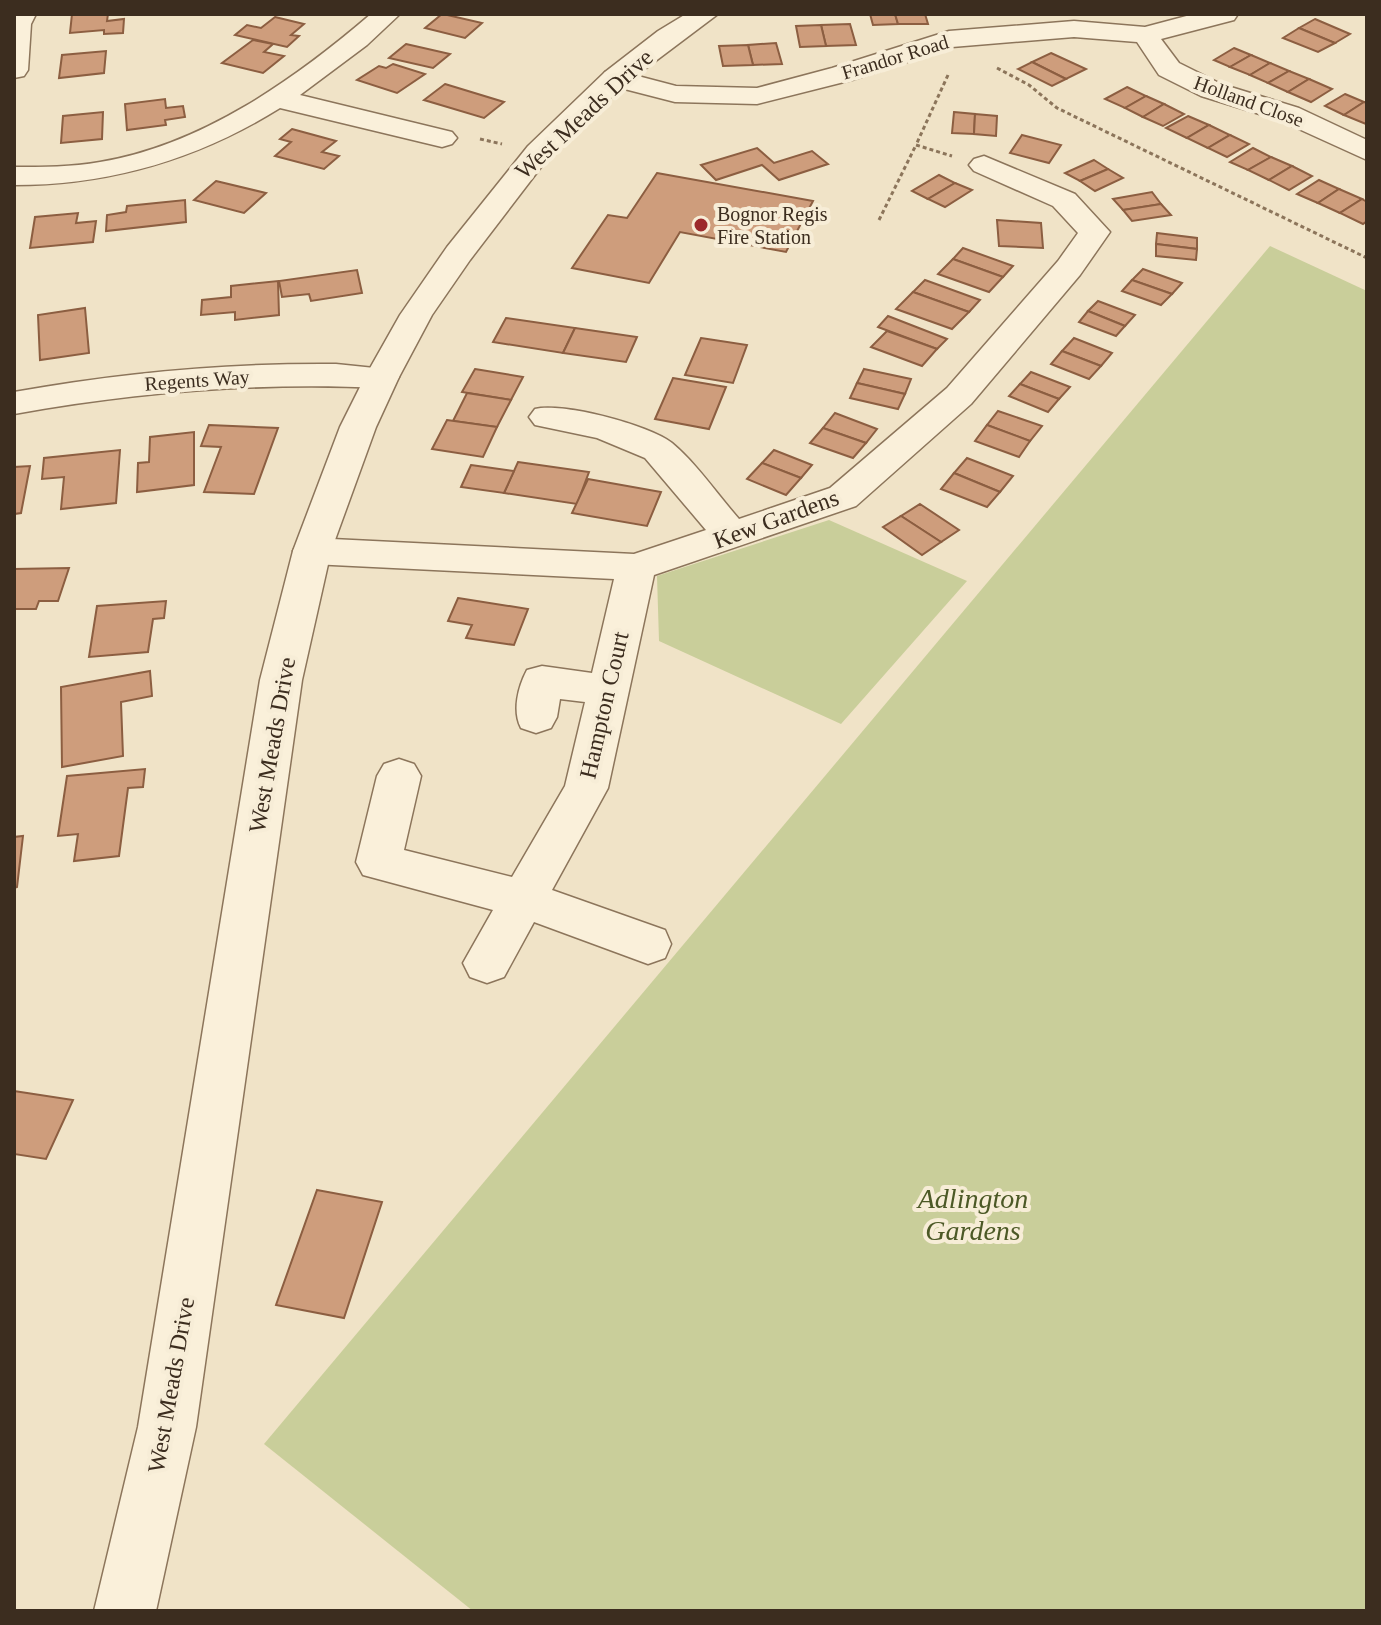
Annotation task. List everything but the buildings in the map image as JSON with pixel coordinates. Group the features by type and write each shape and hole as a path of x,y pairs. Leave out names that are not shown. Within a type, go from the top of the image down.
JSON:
{"street":[{"path":"14,70 18,24 23,14"},
{"path":"14,176 103,171 203,139 275,98 387,14"},
{"name":"West Meads Drive","path":"125,1611 167,1427 281,680 312,551 358,427 382,377 416,315 458,254 538,152 615,78 667,37 705,14"},
{"name":"Frandor Road","path":"615,78 675,94 757,96 954,44 1074,29 1145,35 1225,14"},
{"name":"Holland Close","path":"1145,35 1169,69 1211,90 1289,114 1367,151"},
{"path":"275,98 442,138"},
{"name":"Kew Gardens","path":"312,551 636,567 843,497 959,396 1069,268 1094,232 1064,200 1016,193 984,165"},
{"name":"Regents Way","path":"14,403 95,388 252,375 308,372 382,377"},
{"path":"572,411 658,450 732,535"},
{"name":"Hampton Court","path":"487,963 586,788 636,567"},
{"path":"536,717 542,681 607,690"},
{"path":"399,776 379,862 523,899 648,944"}],"path":[{"path":"879,220 916,145 954,44 1029,85 1057,108 1367,258"},
{"path":"442,138 463,135 538,152"},
{"path":"916,145 984,165"}],"green space":[{"name":"Adlington Gardens","path":"1270,246 1367,291 1367,1611 473,1611 264,1444"},
{"path":"829,520 967,581 841,724 659,641 657,576"}],"place":[{"name":"Bognor Regis Fire Station","path":"701,225"}]}
